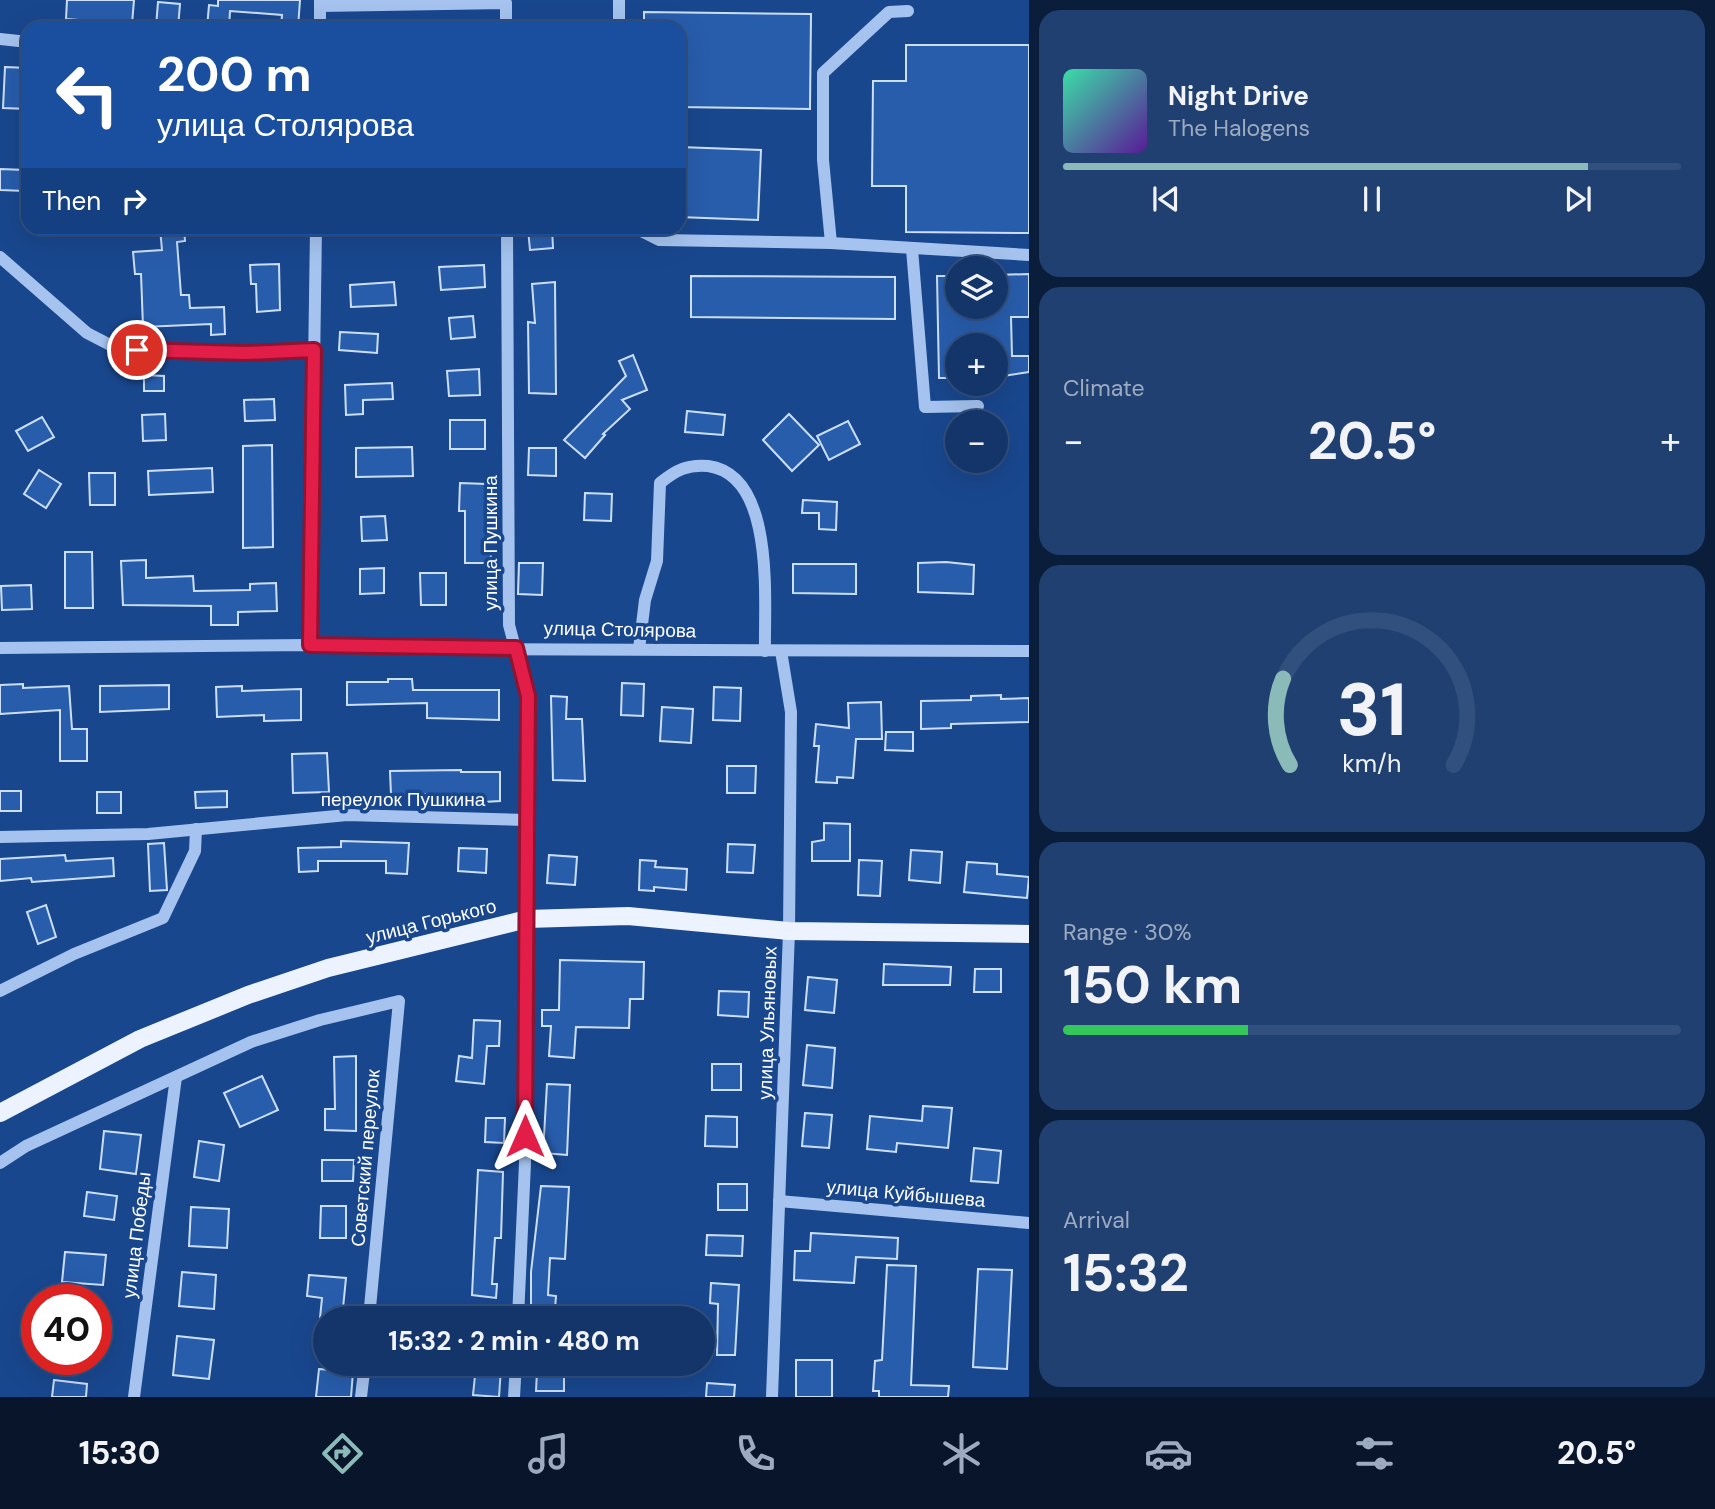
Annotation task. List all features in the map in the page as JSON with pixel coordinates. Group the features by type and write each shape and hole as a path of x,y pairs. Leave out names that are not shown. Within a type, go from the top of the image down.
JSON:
{"main road":[{"name":"улица Горького","path":"0,1113 140,1039 248,995 328,968 527,919 628,916 789,931 1029,934"}],"street":[{"path":"619,0 619,21"},
{"path":"320,21 320,3 506,3 506,21"},
{"path":"831,243 823,160 823,73 889,12 908,11"},
{"path":"0,39 21,41"},
{"path":"310,645 316,235"},
{"name":"улица Пушкина","path":"507,235 509,625 528,696 525,1163 519,1306"},
{"path":"649,235 659,240 831,243 1029,255"},
{"path":"912,249 925,407 978,406"},
{"path":"0,257 87,333 118,349 246,353 314,350"},
{"path":"639,649 645,600 657,561 660,483 676,471 694,464 716,467 737,479 756,510 762,558 765,651"},
{"name":"улица Столярова","path":"0,648 310,645 765,651 1029,651"},
{"name":"улица Ульяновых","path":"772,1397 789,931 791,712 781,651"},
{"name":"переулок Пушкина","path":"0,837 148,834 347,815 527,820"},
{"path":"0,991 74,954 163,918 195,851 196,829"},
{"name":"Советский переулок","path":"176,1077 251,1042 320,1020 399,1002 370,1306"},
{"path":"0,1163 26,1146 176,1077"},
{"name":"улица Победы","path":"134,1397 176,1077"},
{"name":"улица Куйбышева","path":"779,1201 1029,1223"},
{"path":"361,1397 363,1376"},
{"path":"514,1397 515,1376"}],"building":[{"path":"67,0 134,0 132,21 66,19"},
{"path":"218,0 300,0 298,21 282,21 282,15 230,11 229,21 208,21 209,5 218,6"},
{"path":"158,2 180,4 179,21 156,21"},
{"path":"644,12 811,14 810,109 686,107 686,21 644,21"},
{"path":"906,45 1029,45 1029,233 906,232 906,186 872,186 873,81 906,81"},
{"path":"5,67 21,68 21,109 3,108"},
{"path":"686,147 761,150 758,220 686,217"},
{"path":"0,169 21,170 21,191 0,190"},
{"path":"161,235 185,235 185,241 177,242 181,295 189,295 190,308 224,307 225,334 211,335 211,324 143,327 141,274 135,274 133,252 162,250"},
{"path":"529,235 552,235 553,248 530,250"},
{"path":"279,264 280,310 257,312 256,284 251,284 250,265"},
{"path":"484,265 485,287 441,290 439,267"},
{"path":"1029,274 1029,317 1011,317 1012,356 1029,356 1029,372 1008,375 1008,333 945,333 945,378 939,378 937,276 945,276 945,319 1008,319 1008,275"},
{"path":"691,276 895,277 895,319 691,317"},
{"path":"394,282 396,305 351,307 350,285"},
{"path":"555,282 556,394 529,393 528,322 535,323 532,284"},
{"path":"473,316 475,337 451,339 449,318"},
{"path":"340,332 378,334 377,353 339,350"},
{"path":"633,355 647,390 622,400 630,409 603,434 605,435 585,458 564,440 626,376 619,361"},
{"path":"479,369 480,395 449,396 447,371"},
{"path":"144,375 164,376 164,391 144,391"},
{"path":"392,383 393,399 363,400 363,414 346,415 345,385"},
{"path":"274,399 275,420 245,421 244,400"},
{"path":"687,411 725,415 723,435 685,432"},
{"path":"165,414 166,440 143,441 142,415"},
{"path":"789,414 819,445 792,471 763,440"},
{"path":"42,417 54,437 28,451 16,431"},
{"path":"450,420 485,420 485,449 450,449"},
{"path":"848,421 860,444 829,460 817,436"},
{"path":"272,445 273,547 243,548 243,446"},
{"path":"412,447 413,476 356,477 356,448"},
{"path":"529,448 556,448 556,476 528,475"},
{"path":"212,468 213,492 149,495 148,471"},
{"path":"39,470 61,484 46,508 24,494"},
{"path":"89,473 115,473 115,505 90,505"},
{"path":"460,483 487,484 486,531 490,531 491,563 465,563 465,511 459,511"},
{"path":"585,493 612,494 611,521 584,520"},
{"path":"803,500 837,502 836,530 819,529 819,513 802,513"},
{"path":"385,516 387,540 362,541 361,517"},
{"path":"65,552 92,552 93,608 65,608"},
{"path":"146,560 146,578 193,576 194,591 250,590 250,584 276,583 277,611 238,612 238,625 211,625 211,606 123,605 121,561"},
{"path":"519,563 543,563 542,595 518,594"},
{"path":"918,563 974,565 973,594 918,592"},
{"path":"793,564 856,564 856,594 793,593"},
{"path":"384,568 384,593 360,594 360,569"},
{"path":"420,573 446,573 446,605 421,605"},
{"path":"31,585 32,609 2,610 1,586"},
{"path":"388,679 412,679 413,690 499,690 499,720 427,718 427,703 347,705 347,682 388,682"},
{"path":"622,683 644,684 643,716 621,715"},
{"path":"23,684 23,688 69,686 72,729 87,729 87,761 60,761 60,710 0,714 0,685"},
{"path":"169,685 169,709 100,712 100,686"},
{"path":"242,686 242,691 301,689 301,720 264,721 264,715 217,717 216,687"},
{"path":"714,687 741,688 740,721 713,720"},
{"path":"1001,695 1001,699 1029,698 1029,722 951,724 951,728 921,729 921,701 971,700 971,696"},
{"path":"551,696 567,697 566,719 582,719 585,781 553,780"},
{"path":"881,702 882,739 856,739 853,778 837,777 837,783 816,782 819,746 814,746 816,724 849,728 848,703"},
{"path":"662,707 693,709 691,743 660,741"},
{"path":"886,732 913,732 913,751 885,750"},
{"path":"327,753 329,792 293,793 292,754"},
{"path":"727,766 756,766 755,793 727,793"},
{"path":"390,771 500,772 500,801 431,805 431,794 391,795"},
{"path":"0,791 21,791 21,811 0,811"},
{"path":"227,791 227,807 196,808 195,792"},
{"path":"97,792 121,792 121,813 97,813"},
{"path":"824,823 850,824 850,861 812,861 812,842 824,840"},
{"path":"341,841 409,843 407,874 386,873 386,861 318,861 318,871 299,872 298,848 341,847"},
{"path":"164,843 167,890 150,891 148,844"},
{"path":"728,844 755,845 753,873 727,872"},
{"path":"459,848 487,849 486,873 458,871"},
{"path":"911,850 942,852 940,883 909,880"},
{"path":"65,855 66,861 113,858 114,876 32,882 31,878 0,881 0,859"},
{"path":"549,855 577,857 575,885 547,883"},
{"path":"640,860 656,861 655,867 687,869 686,890 654,887 654,891 639,890"},
{"path":"859,860 882,861 880,896 858,895"},
{"path":"967,862 997,864 997,874 1029,877 1027,898 964,892"},
{"path":"46,905 56,937 38,944 27,912"},
{"path":"560,960 644,962 643,999 630,999 629,1028 576,1027 574,1058 549,1056 551,1026 542,1026 542,1010 559,1010"},
{"path":"884,964 951,967 950,985 883,985"},
{"path":"975,969 1001,969 1001,992 974,992"},
{"path":"808,977 837,980 834,1013 805,1010"},
{"path":"719,991 749,992 748,1017 718,1015"},
{"path":"474,1020 500,1021 499,1046 487,1046 484,1084 456,1081 459,1056 472,1058"},
{"path":"807,1045 835,1048 832,1088 803,1085"},
{"path":"356,1056 356,1131 325,1130 325,1109 335,1109 334,1057"},
{"path":"712,1064 741,1064 741,1090 712,1090"},
{"path":"262,1076 278,1110 240,1127 224,1093"},
{"path":"547,1084 570,1085 567,1155 543,1153"},
{"path":"923,1106 952,1108 948,1148 897,1143 896,1152 867,1149 870,1116 922,1121"},
{"path":"805,1113 832,1115 829,1148 802,1146"},
{"path":"706,1116 737,1117 737,1147 705,1146"},
{"path":"486,1118 505,1118 504,1143 485,1142"},
{"path":"104,1131 141,1135 136,1174 100,1169"},
{"path":"199,1141 224,1145 219,1181 194,1177"},
{"path":"974,1148 1001,1151 998,1183 971,1181"},
{"path":"322,1160 354,1160 353,1181 322,1181"},
{"path":"478,1170 503,1172 501,1238 495,1238 492,1284 497,1284 496,1298 472,1295"},
{"path":"718,1184 747,1184 747,1210 718,1210"},
{"path":"541,1186 569,1187 565,1259 550,1258 548,1295 556,1296 555,1306 531,1306 531,1272"},
{"path":"87,1192 117,1196 114,1220 84,1216"},
{"path":"321,1206 346,1206 346,1238 320,1238"},
{"path":"191,1207 229,1209 227,1248 189,1246"},
{"path":"811,1233 898,1238 897,1259 856,1257 854,1283 794,1280 795,1251 810,1251"},
{"path":"707,1235 743,1236 742,1256 706,1255"},
{"path":"65,1252 106,1255 103,1284 62,1282"},
{"path":"887,1265 916,1266 911,1385 949,1386 948,1397 879,1397 879,1391 873,1391 875,1361 882,1360"},
{"path":"978,1269 1012,1270 1007,1369 973,1367"},
{"path":"182,1272 216,1275 214,1309 179,1306"},
{"path":"309,1275 346,1278 343,1306 321,1306 322,1298 307,1296"},
{"path":"711,1283 739,1285 735,1355 717,1355 718,1304 710,1303"},
{"path":"177,1336 214,1340 209,1379 173,1375"},
{"path":"796,1360 832,1360 832,1397 796,1397"},
{"path":"318,1376 353,1376 351,1397 316,1397"},
{"path":"475,1376 500,1376 499,1397 473,1395"},
{"path":"537,1376 564,1376 564,1391 536,1391"},
{"path":"54,1380 87,1384 86,1397 52,1397"},
{"path":"707,1383 735,1385 734,1397 706,1397"}],"route":[{"path":"137,350 246,353 314,350 310,645 401,649 516,648 528,696 525,1136"}]}
